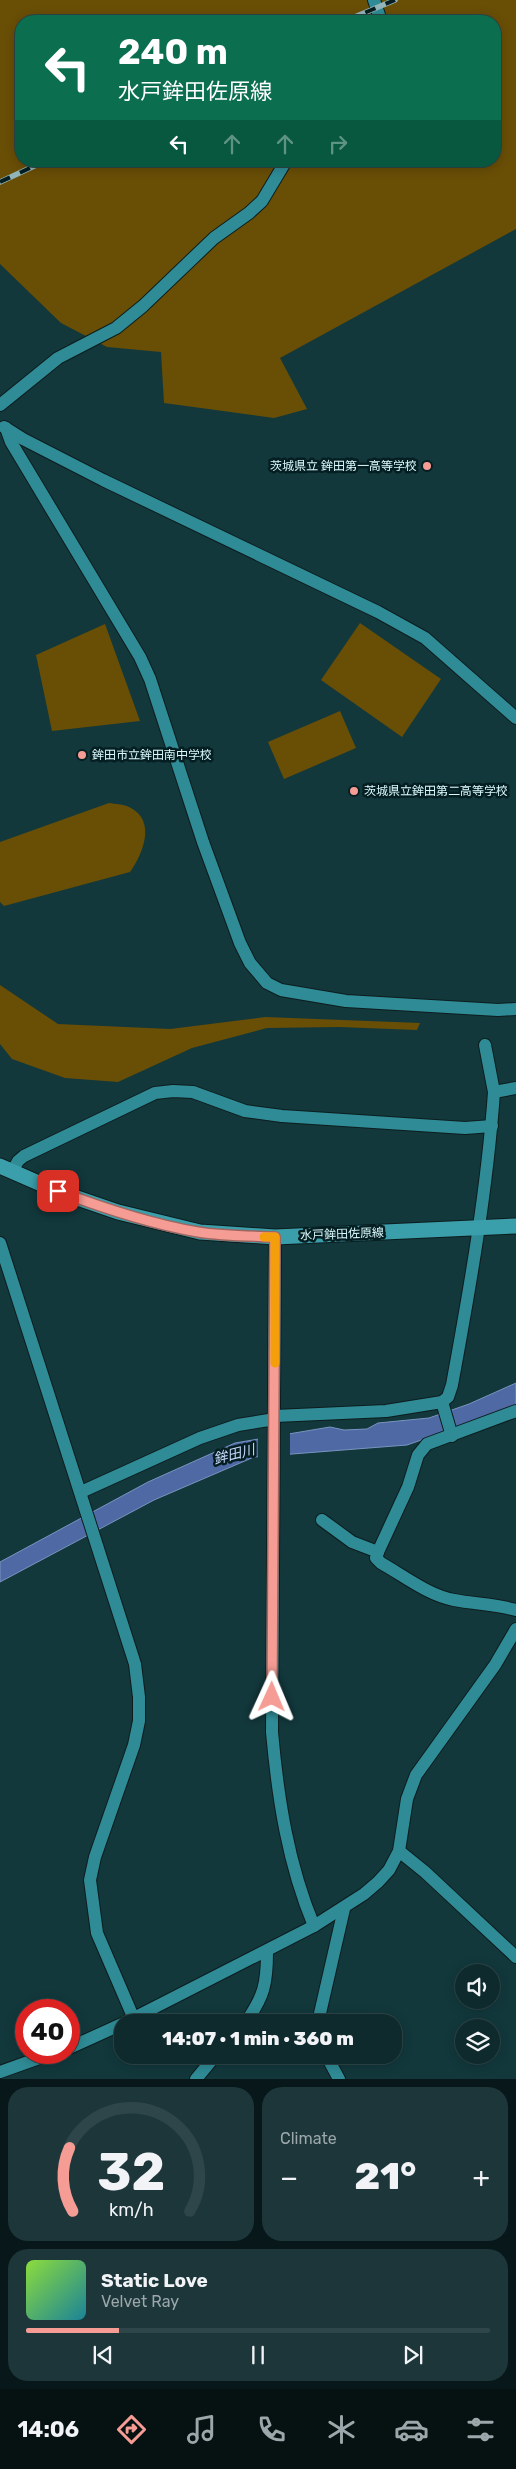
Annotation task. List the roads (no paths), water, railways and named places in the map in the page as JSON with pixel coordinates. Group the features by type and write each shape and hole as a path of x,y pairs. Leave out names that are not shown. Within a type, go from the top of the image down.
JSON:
{"main road":[{"name":"水戸鉾田佐原線","path":"6,1169 92,1204 150,1222 200,1232 275,1237 516,1226"}],"street":[{"path":"374,0 379,15"},
{"path":"0,405 58,358 116,328 143,306 182,266 214,238 249,213 262,201 282,167"},
{"path":"3,425 103,480 378,612 425,638 516,718"},
{"path":"3,425 140,657 150,679 197,824 240,943 250,963 259,975 267,983 281,990 328,999 498,1010 516,1009"},
{"path":"82,1495 200,1438 238,1424 386,1411 443,1403 448,1397 452,1385 481,1228 494,1092 486,1045"},
{"path":"494,1092 516,1088"},
{"path":"6,1169 24,1156 155,1093 193,1092 245,1111 282,1116 465,1128 492,1126"},
{"path":"275,1237 272,1697 276,1776 290,1856 314,1926"},
{"path":"0,1243 135,1664 139,1697 139,1721 134,1745 95,1857 90,1880 97,1933 124,2014"},
{"path":"443,1403 452,1434"},
{"path":"516,1411 427,1444 418,1455 408,1487 376,1558 381,1563 429,1591 453,1600 497,1604 516,1610"},
{"path":"322,1520 352,1542 378,1552"},
{"path":"143,2014 267,1952 314,1926 344,1908 378,1882 389,1870 399,1851 407,1799 416,1776 495,1665 516,1629"},
{"path":"399,1851 425,1872 516,1957"},
{"path":"320,2014 344,1908"},
{"path":"252,2014 261,2002 267,1979 267,1952"},
{"path":"80,2043 114,2028"},
{"path":"0,2072 22,2064"},
{"path":"196,2079 208,2064"},
{"path":"331,2064 339,2079"}],"water":[{"name":"鉾田川","path":"516,1383 516,1407 407,1445 254,1457 154,1500 0,1582 0,1562 148,1482 235,1443 330,1427 344,1430 367,1429 378,1423 429,1418 469,1404"}],"railway":[{"path":"359,15 395,0"},
{"path":"0,182 32,167"}],"place":[{"name":"茨城県立 鉾田第一高等学校","path":"427,466"},
{"name":"鉾田市立鉾田南中学校","path":"82,755"},
{"name":"茨城県立鉾田第二高等学校","path":"354,791"}]}
